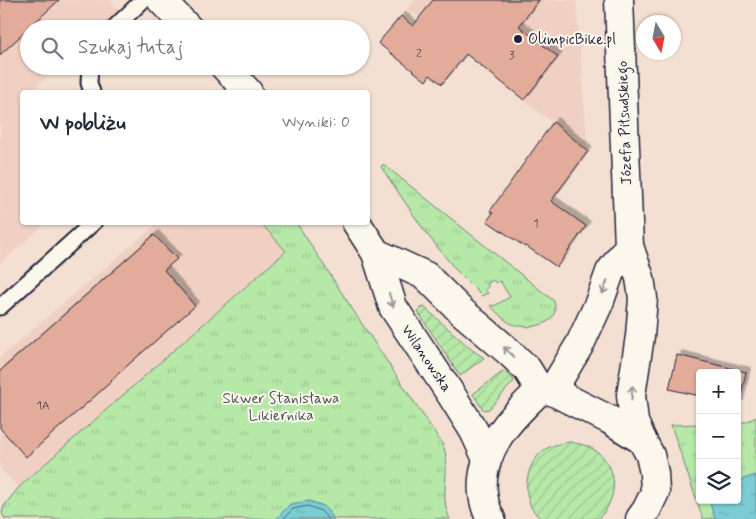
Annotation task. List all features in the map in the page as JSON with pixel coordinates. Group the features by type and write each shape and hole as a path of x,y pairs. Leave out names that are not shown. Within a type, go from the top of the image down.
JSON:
{"main road":[{"path":"161,0 180,20"},
{"name":"Józefa Piłsudskiego","path":"619,0 629,246 640,278 643,298 640,336 631,395 632,409 634,422 650,455 659,519"},
{"path":"231,75 242,90"},
{"name":"Wilanowska","path":"358,225 376,253 393,307 474,431 487,459"},
{"path":"491,519 484,500 482,484 484,466 495,441 506,425 546,390 580,344 599,303 610,272 629,246"},
{"path":"376,253 426,276 461,311 527,369 546,390 610,420 642,440"},
{"path":"640,519 654,492"}],"lane":[{"path":"122,20 143,0"},
{"path":"89,75 91,90"},
{"path":"0,307 91,225"}],"shaded area":[{"path":"0,0 110,0 120,11 110,20 20,20 20,75 49,75 35,88 36,90 20,90 20,225 44,225 0,264"},
{"path":"415,0 576,0 588,151 419,17 406,10"},
{"path":"156,225 263,225 286,250 19,487 0,468 0,357"}],"green space":[{"path":"383,164 554,301 555,312 553,316 544,323 525,327 504,319 490,306 494,306 510,297 500,281 496,283 493,280 487,284 489,287 485,289 488,293 482,296 455,269 426,233 381,167"},
{"name":"Skwer Stanisława Likiernika","path":"263,225 298,225 443,445 446,456 445,504 450,519 5,519 2,513 4,506 19,487 286,251"},
{"path":"424,307 471,349 484,358 460,376 418,312"},
{"path":"504,371 514,381 489,409 484,410 473,394"},
{"path":"756,417 756,519 703,519 698,504 741,504 741,422 746,422"},
{"path":"696,424 696,498 671,425"},
{"path":"570,442 593,449 604,458 609,466 614,484 610,503 598,519 541,519 534,512 527,494 528,474 537,457 544,450 557,444"}],"water":[{"path":"756,475 756,519 715,519 710,504 741,504 741,480"},
{"path":"309,501 324,506 334,519 276,519 290,504"}],"building":[{"path":"0,0 59,0 38,20 20,20 20,36 0,55"},
{"path":"433,0 539,0 519,26 558,57 524,100 466,54 442,84 430,75 426,81 378,43 401,16 413,26"},
{"path":"553,122 588,151 551,201 586,226 557,267 487,221 493,213 490,211"},
{"path":"154,235 177,259 164,270 195,306 26,457 0,428 0,371"},
{"path":"677,355 734,369 696,369 696,395 669,389"},
{"path":"741,371 746,372 741,396"}],"place":[{"name":"OlimpicBike.pl","path":"518,39"}]}
